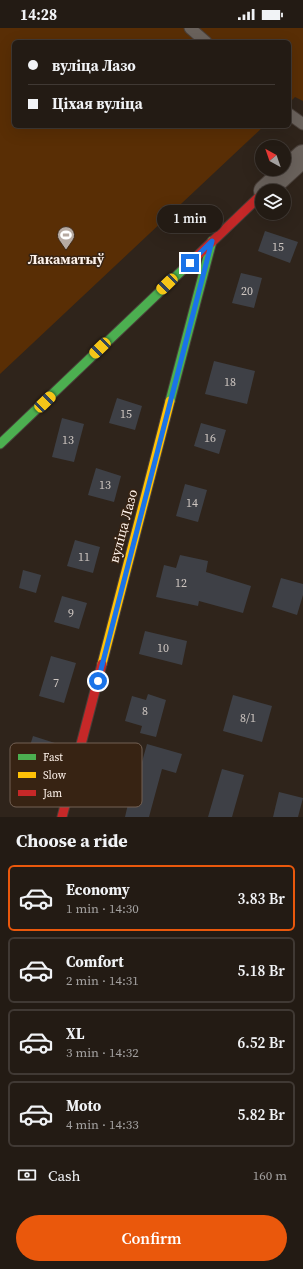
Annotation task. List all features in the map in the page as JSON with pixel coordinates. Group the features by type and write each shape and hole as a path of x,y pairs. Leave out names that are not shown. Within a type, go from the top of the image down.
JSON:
{"street":[{"path":"273,184 303,156"},
{"path":"0,444 255,201"},
{"name":"вуліца Лазо","path":"81,743 212,241"},
{"name":"вуліца Лазо","path":"62,817 65,807"}],"lane":[{"path":"190,28 204,40"},
{"path":"291,115 303,124"}],"shaded area":[{"name":"Лакаматыў","path":"0,28 303,28 303,101 295,97 291,101 291,40 12,40 12,128 262,128 0,374"}],"building":[{"path":"265,231 298,242 290,263 258,251"},
{"path":"241,273 262,278 254,308 232,303"},
{"path":"214,361 255,371 247,404 205,394"},
{"path":"117,398 142,406 135,430 109,423"},
{"path":"62,418 84,424 74,462 52,457"},
{"path":"201,423 226,430 219,454 194,446"},
{"path":"96,468 121,476 114,502 88,495"},
{"path":"185,484 207,490 198,522 176,516"},
{"path":"75,540 100,547 93,573 67,566"},
{"path":"180,555 208,561 206,572 251,586 243,613 199,601 198,606 156,597 164,565 176,568"},
{"path":"23,570 41,575 36,593 19,588"},
{"path":"281,578 303,584 303,595 297,615 272,607"},
{"path":"62,596 87,603 79,629 54,622"},
{"path":"145,631 187,641 182,665 139,654"},
{"path":"51,656 76,663 64,703 39,696"},
{"path":"148,694 166,700 156,737 140,733 142,726 125,721 132,696 146,700"},
{"path":"233,695 272,706 262,742 223,731"},
{"path":"33,736 55,743 31,743"},
{"path":"147,744 182,754 176,773 162,769 149,817 125,817 127,807 142,807 142,762"},
{"path":"222,769 244,775 232,817 208,817"},
{"path":"279,792 303,798 298,817 273,817"}],"traffic: fast":[{"path":"170,401 212,241"},
{"path":"0,444 193,260"}],"traffic: slow":[{"path":"102,664 170,401"}],"traffic: jam":[{"path":"193,260 255,201"},
{"path":"81,743 102,664"},
{"path":"62,817 65,807"}],"place":[{"name":"Лакаматыў","path":"66,250"}],"route":[{"path":"98,681 212,241 190,263"}]}
